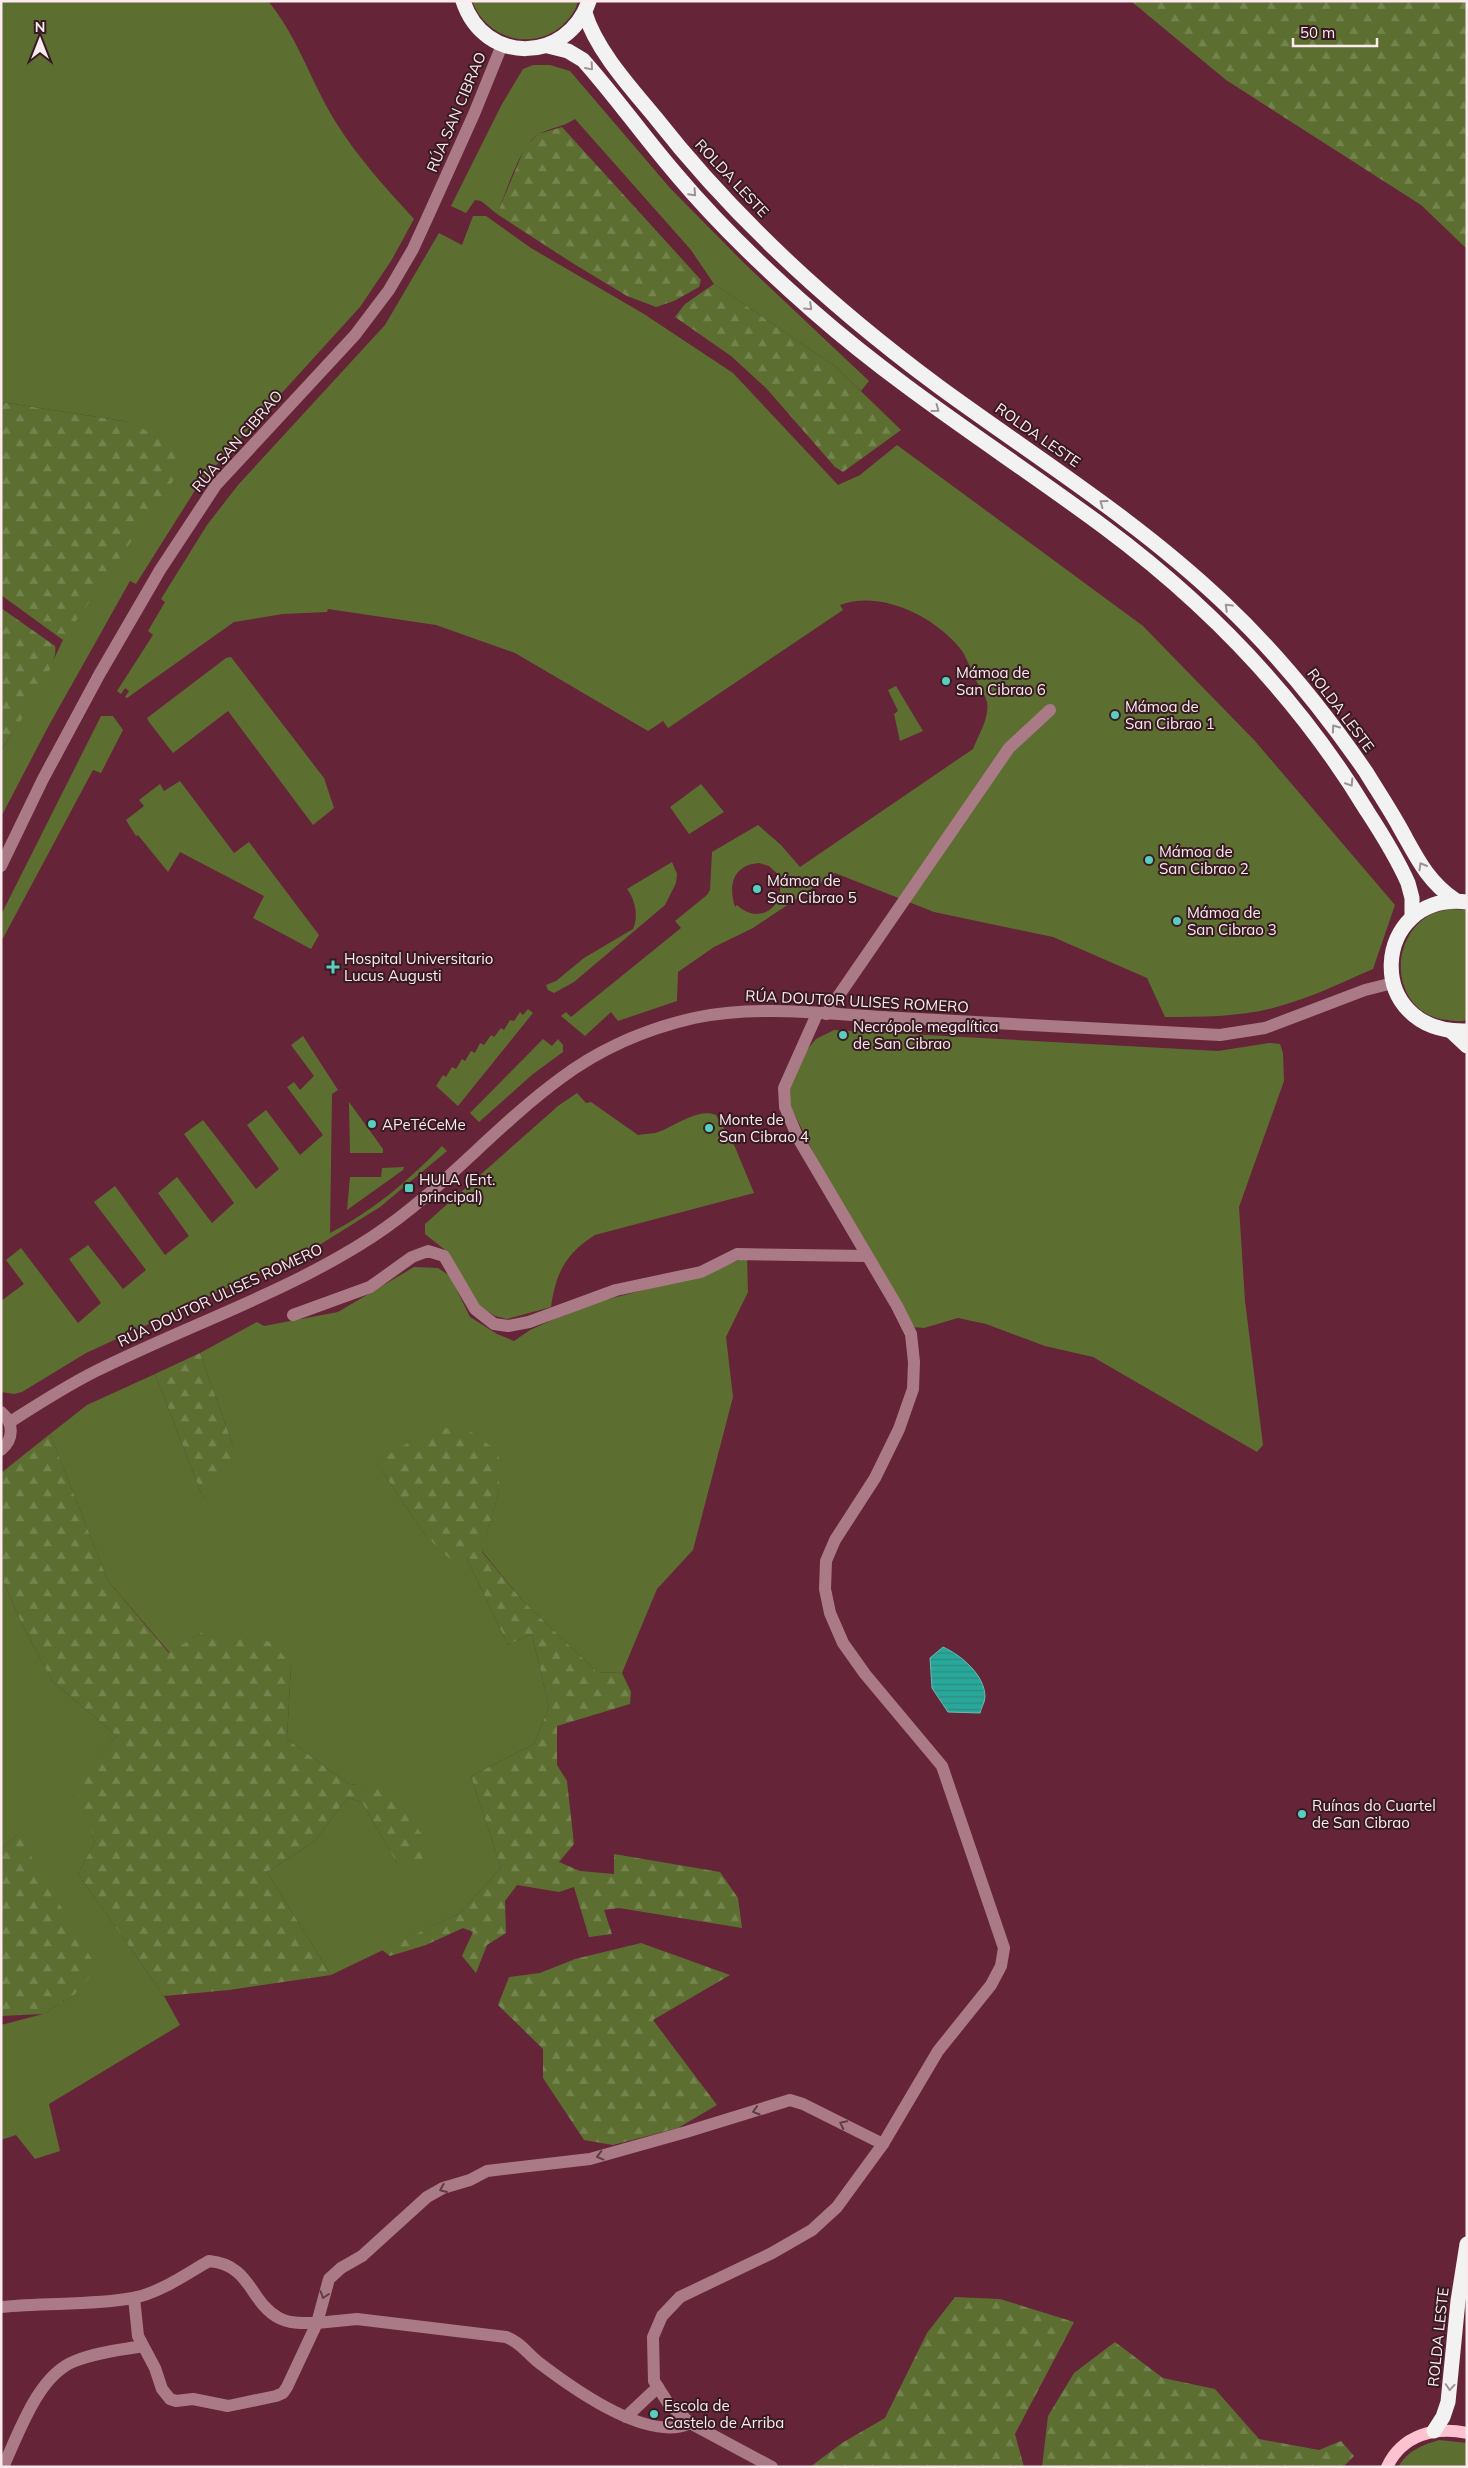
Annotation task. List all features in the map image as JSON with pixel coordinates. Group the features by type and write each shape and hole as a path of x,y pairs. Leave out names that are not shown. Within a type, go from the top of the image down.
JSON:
{"highway":[{"name":"ROLDA LESTE","path":"463,1 472,21 485,35 502,45 517,49 533,49 548,46 563,38 576,27 587,7"},
{"name":"ROLDA LESTE","path":"587,7 597,41 684,153 746,219 808,280 916,370 1144,533 1221,600 1260,639 1302,685 1339,733 1393,815 1428,877 1440,890 1461,901"},
{"name":"ROLDA LESTE","path":"548,46 568,51 583,60 691,191 726,228 814,312 923,400 1130,547 1173,582 1232,637 1265,672 1302,717 1357,794 1408,883 1412,898 1412,917"},
{"name":"ROLDA LESTE","path":"1461,901 1432,906 1412,917 1400,931 1393,948 1390,965 1393,983 1399,998 1408,1011 1421,1021 1435,1028 1451,1031 1467,1030"},
{"name":"ROLDA LESTE","path":"1451,1031 1467,1046"},
{"name":"ROLDA LESTE","path":"1434,2431 1443,2417 1448,2402 1458,2301 1467,2244"}],"main road":[{"path":"1387,2467 1399,2449 1415,2437 1434,2431 1451,2430 1467,2433"}],"street":[{"name":"RÚA SAN CIBRAO","path":"1,866 43,779 99,675 160,570 210,493 355,335 389,290 413,250 474,114 502,45"},
{"path":"772,2467 690,2423 668,2403 654,2381 654,2337 662,2316 680,2297 772,2253 812,2230 837,2207 883,2144 938,2051 991,1985 1001,1966 1004,1948 942,1766 865,1674 843,1643 830,1613 825,1589 826,1561 835,1540 875,1478 899,1429 913,1390 914,1362 911,1334 798,1138 785,1107 784,1088 821,1014 1009,748 1050,710"},
{"name":"RÚA DOUTOR ULISES ROMERO","path":"10,1422 50,1396 97,1371 304,1277 374,1236 435,1189 556,1082 623,1041 651,1030 695,1018 738,1012 821,1014 1220,1035 1265,1028 1365,990 1393,983"},
{"path":"293,1315 370,1287 412,1257 428,1251 444,1256 475,1309 494,1324 508,1326 529,1322 616,1290 701,1272 737,1254 867,1256"},
{"path":"1,1412 10,1422 11,1435 1,1450"},
{"path":"134,2298 138,2336 155,2368 162,2389 170,2399 176,2401 194,2399 228,2406 283,2393 317,2323 330,2279 341,2268 362,2256 427,2197 487,2171 590,2159 790,2100 803,2104 883,2144"},
{"path":"1,2307 134,2298 154,2291 210,2261 218,2262 233,2266 278,2318 296,2323 357,2320 506,2337 515,2340 541,2364 616,2413 643,2424 670,2428 679,2428 690,2423"},
{"path":"3,2467 30,2408 51,2378 63,2366 76,2360 143,2346"},
{"path":"626,2417 658,2387"}],"green space":[{"path":"1,1 268,1 288,29 326,106 344,135 372,172 414,219 391,261 360,307 199,484 136,584 130,581 48,727 1,817 1,751 37,694 63,640 130,422 1,402"},
{"path":"472,1 578,1 577,6 566,22 555,31 543,37 518,39 506,36 486,23"},
{"path":"1131,1 1467,1 1467,249 1421,205 1226,80"},
{"path":"533,65 550,65 570,71 670,188 744,263 869,381 861,391 836,367 714,284 691,250 575,119 539,134 532,139 514,170 497,214 481,201 475,200 466,213 451,206 502,104 523,69"},
{"path":"562,127 701,280 699,287 674,301 656,307 627,296 497,214 525,147 538,134"},
{"path":"473,216 486,216 531,248 644,314 733,373 838,485 860,475 897,445 1143,626 1255,741 1395,905 1373,969 1312,995 1260,1011 1206,1017 1165,1017 1147,978 1053,937 934,912 835,873 753,928 714,947 678,972 677,1001 618,1021 611,1012 585,1036 561,1016 566,1012 571,1017 681,928 675,921 707,895 710,890 712,852 758,825 781,845 800,867 973,749 987,714 987,702 964,654 948,635 935,625 904,608 888,603 855,601 840,605 843,610 668,728 663,721 648,731 515,653 436,625 328,609 327,612 283,614 234,622 127,698 125,697 129,691 125,688 121,694 117,691 153,635 148,631 165,602 161,599 207,525 238,485 385,325 439,233 462,245","holes":["759,863 769,866 782,878 779,880 780,890 775,905 769,910 754,914 745,911 737,905 735,907 732,891 738,872 743,868"]},
{"path":"714,284 836,367 901,430 843,472 835,467 766,388 731,356 675,317 685,304"},
{"path":"1,402 130,422 191,455 63,640 1,595"},
{"path":"1,608 55,646 55,656 44,683 1,751"},
{"path":"231,657 324,778 334,808 313,825 228,711 173,753 147,718 226,658"},
{"path":"896,686 923,731 900,741 894,714 898,711 888,690"},
{"path":"101,716 113,716 123,730 101,773 93,770 1,942 1,915"},
{"path":"180,781 234,853 249,842 319,935 311,949 253,918 264,896 180,852 168,872 138,835 136,836 126,820 144,806 139,800 160,784 164,791"},
{"path":"701,784 724,812 689,834 670,807"},
{"path":"672,862 677,874 676,883 665,905 574,982 554,993 548,990 546,985 556,981 584,958 633,929 636,919 635,908 627,889"},
{"path":"1450,909 1467,910 1467,1020 1462,1021 1448,1020 1430,1015 1416,1006 1407,992 1402,977 1401,960 1405,943 1414,928 1428,916"},
{"path":"528,1009 533,1013 458,1106 436,1086 443,1075 446,1077 452,1067 456,1069 462,1059 465,1061 471,1051 475,1053 480,1043 484,1045 491,1035 494,1037 501,1028 504,1030 510,1020 514,1021 520,1012 523,1015"},
{"path":"834,1030 1218,1051 1269,1043 1280,1044 1283,1053 1284,1081 1239,1207 1245,1301 1263,1445 1257,1452 1093,1357 1045,1346 986,1324 958,1318 924,1328 911,1327 826,1178 789,1103 790,1084 804,1053 816,1039"},
{"path":"303,1036 338,1090 332,1094 330,1233 375,1205 416,1171 442,1146 447,1151 380,1207 313,1249 86,1353 22,1392 14,1394 1,1392 1,1301 24,1284 6,1260 21,1248 78,1323 101,1303 69,1259 88,1245 123,1289 146,1270 94,1202 115,1186 165,1255 189,1236 158,1193 177,1177 212,1223 234,1203 184,1134 203,1120 256,1189 279,1169 247,1125 266,1110 300,1155 323,1135 287,1087 294,1082 300,1090 314,1076 291,1045"},
{"path":"543,1039 552,1046 558,1039 563,1045 563,1052 533,1074 479,1122 470,1113"},
{"path":"577,1093 586,1103 591,1102 638,1135 655,1133 693,1116 709,1113 716,1115 735,1147 754,1193 595,1235 576,1249 564,1265 559,1274 551,1307 507,1319 495,1316 480,1306 461,1282 449,1253 425,1234 425,1224 558,1106"},
{"path":"349,1102 383,1149 383,1153 350,1153"},
{"path":"404,1167 403,1170 347,1210 350,1177 381,1177 382,1168"},
{"path":"747,1257 748,1292 726,1337 733,1397 693,1550 657,1589 622,1673 597,1672 522,1600 482,1551 499,1491 376,1462 425,1535 466,1557 508,1645 532,1634 549,1707 534,1744 471,1776 501,1868 460,1913 331,1975 267,1872 314,1842 347,1798 362,1802 398,1865 384,1788 349,1784 287,1739 291,1665 202,1632 170,1653 108,1581 50,1434 87,1405 155,1374 203,1498 234,1448 200,1353 257,1322 264,1326 338,1312 414,1267 438,1268 450,1276 470,1317 497,1334 514,1341 530,1330 586,1305 705,1274"},
{"path":"200,1353 234,1448 231,1469 203,1498 155,1374"},
{"path":"435,1427 468,1430 499,1452 499,1491 482,1552 522,1600 597,1672 622,1673 631,1692 630,1704 557,1726 557,1765 567,1781 574,1844 559,1862 580,1871 614,1874 614,1854 720,1872 738,1898 742,1928 619,1908 604,1910 612,1934 589,1937 574,1887 559,1892 517,1885 505,1901 506,1933 487,1945 476,1973 462,1956 473,1932 463,1928 426,1945 390,1956 382,1950 460,1913 501,1868 471,1776 534,1744 549,1707 532,1634 508,1645 466,1557 452,1561 425,1535 376,1462"},
{"path":"50,1434 108,1581 169,1653 202,1632 272,1642 291,1665 287,1739 349,1784 384,1787 428,1842 422,1861 398,1865 362,1802 347,1798 314,1842 267,1872 331,1975 229,1990 164,1996 78,1874 95,1842 73,1780 117,1736 52,1681 21,1622 1,1576 1,1473"},
{"path":"1,1576 21,1622 52,1681 117,1736 74,1780 95,1842 78,1874 164,1996 180,2025 49,2104 60,2151 35,2159 16,2135 1,2140 1,2025 43,2014 74,1995 17,1835 1,1849"},
{"path":"18,1834 97,1968 74,1995 43,2014 1,2016 1,1849"},
{"path":"641,1943 730,1975 653,2020 717,2105 678,2128 613,2145 584,2140 543,2078 543,2049 498,2005 509,1977 540,1973 575,1959"},
{"path":"955,2297 1000,2299 1074,2322 1015,2434 1024,2467 810,2467 842,2443 885,2418 927,2333"},
{"path":"1115,2342 1163,2378 1215,2389 1259,2439 1319,2450 1341,2441 1354,2456 1343,2467 1042,2467 1048,2416 1074,2373"},
{"path":"1439,2440 1467,2443 1467,2467 1398,2467 1416,2449"}],"shaded area":[{"path":"943,1647 957,1655 971,1667 981,1681 985,1697 980,1713 948,1712 932,1688 930,1658"}],"place":[{"name":"Mámoa de San Cibrao 6","path":"946,681"},
{"name":"Mámoa de San Cibrao 1","path":"1115,715"},
{"name":"Mámoa de San Cibrao 2","path":"1149,860"},
{"name":"Mámoa de San Cibrao 5","path":"757,889"},
{"name":"Mámoa de San Cibrao 3","path":"1177,921"},
{"name":"Hospital Universitario Lucus Augusti","path":"333,967"},
{"name":"Necrópole megalítica de San Cibrao","path":"843,1035"},
{"name":"APeTéCeMe","path":"372,1124"},
{"name":"Monte de San Cibrao 4","path":"709,1128"},
{"name":"HULA (Ent. principal)","path":"409,1188"},
{"name":"Ruínas do Cuartel de San Cibrao","path":"1302,1814"},
{"name":"Escola de Castelo de Arriba","path":"654,2414"}]}
